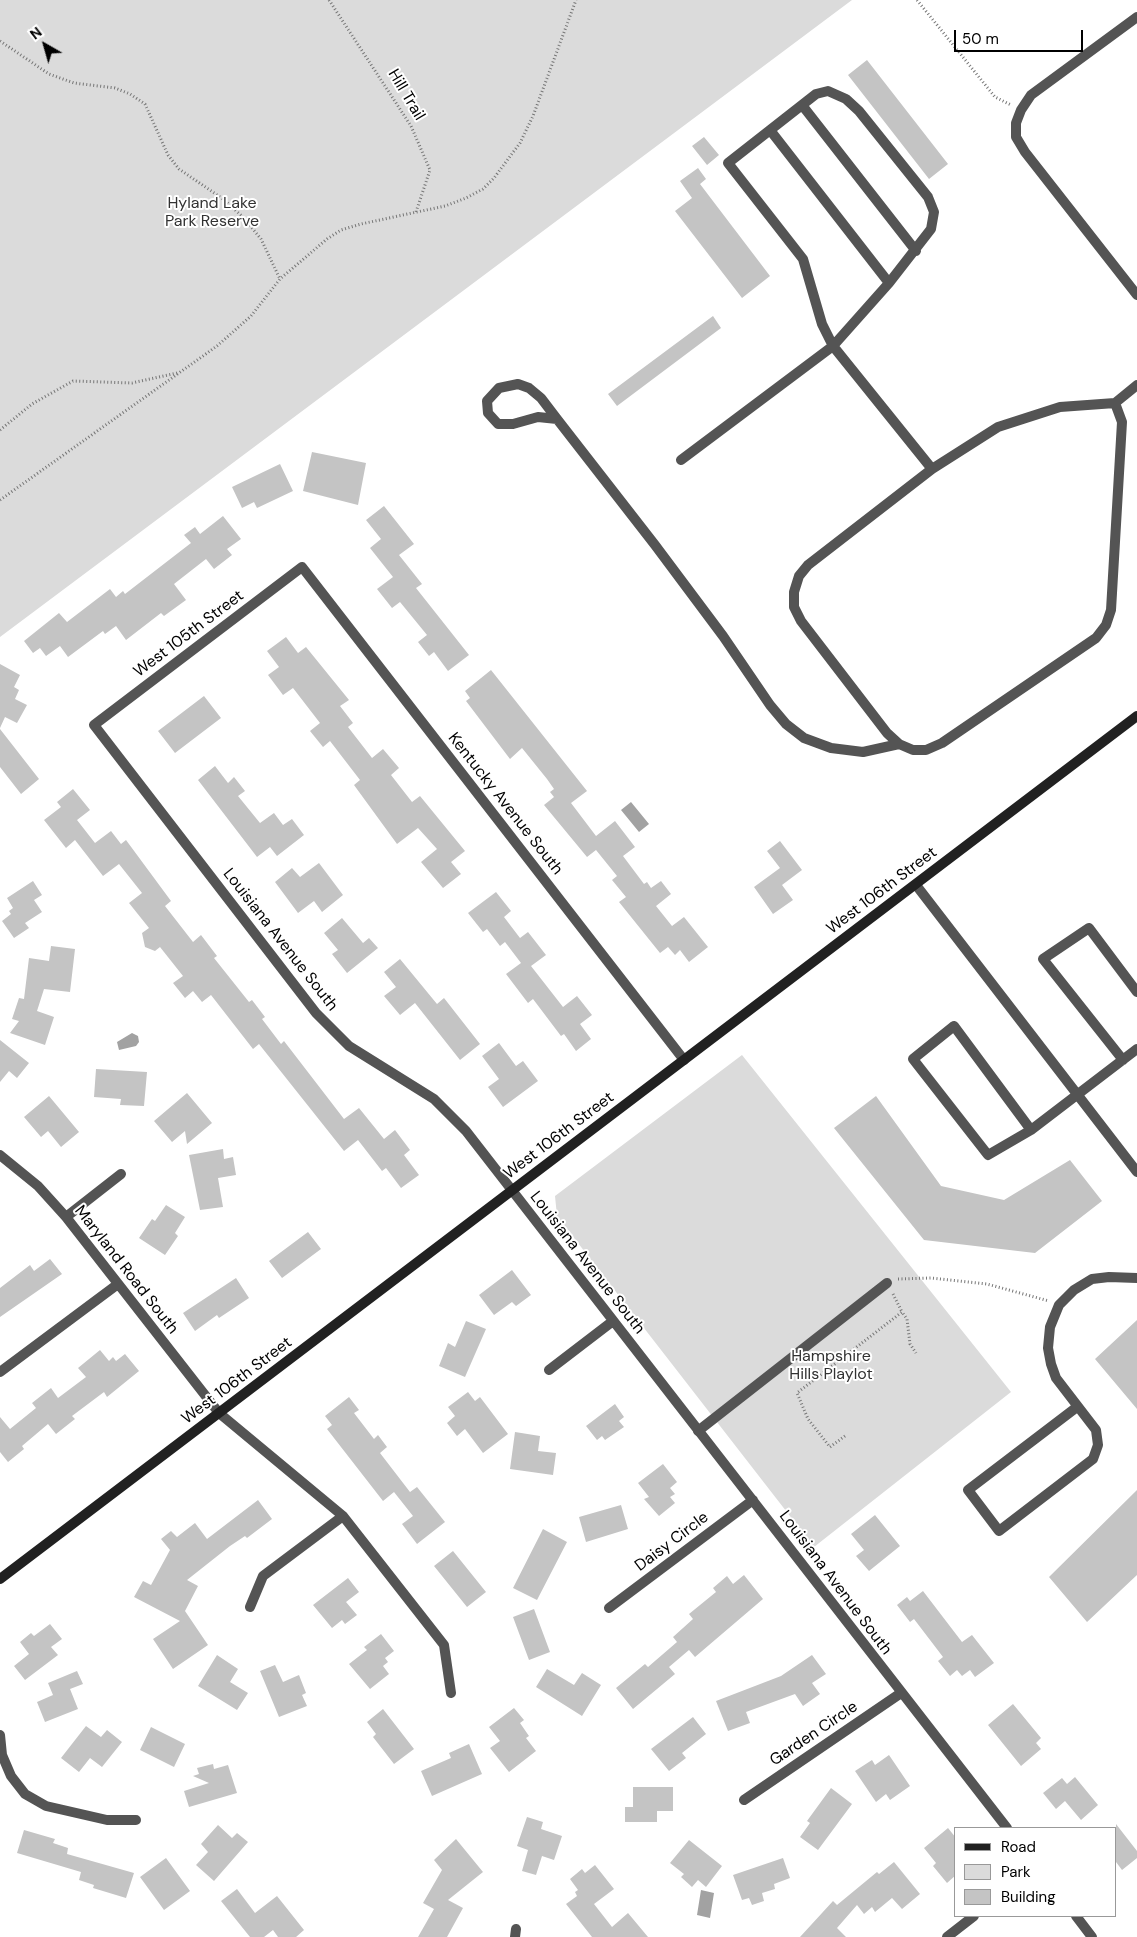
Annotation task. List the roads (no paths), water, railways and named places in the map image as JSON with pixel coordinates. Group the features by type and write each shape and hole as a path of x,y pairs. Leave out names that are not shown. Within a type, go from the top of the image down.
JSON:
{"street":[{"path":"1137,17 1031,95 1021,110 1016,124 1016,137 1025,152 1137,295"},
{"path":"681,460 833,346 889,283 930,230 934,212 928,197 859,111 846,98 828,91 816,94 802,104 728,163 803,259 822,324 833,346 932,469"},
{"path":"802,104 916,250"},
{"path":"770,130 889,283"},
{"path":"557,419 538,417 513,424 498,424 488,413 487,401 499,388 518,384 529,388 541,398 655,545 770,705 786,724 804,738 831,748 863,752 899,744"},
{"path":"1115,403 1122,422 1111,610 1106,625 1096,638 942,743 926,750 913,750 899,744 887,733 801,621 794,607 794,592 799,576 808,565 932,469 998,427 1030,415 1060,407 1115,403 1137,385"},
{"name":"West 105th Street","path":"94,725 302,567"},
{"name":"Kentucky Avenue South","path":"302,567 684,1060"},
{"name":"West 106th Street","path":"0,1580 1137,716"},
{"name":"Louisiana Avenue South","path":"94,725 316,1013 349,1046 434,1099 466,1131 753,1500 900,1693 1006,1827"},
{"path":"916,885 1137,1172"},
{"path":"1123,1060 1043,959 1089,928 1137,992"},
{"path":"1031,1130 954,1026 913,1060 988,1155 1031,1130 1137,1049"},
{"name":"Maryland Road South","path":"0,1155 38,1186 66,1217 218,1413 343,1516 444,1646 451,1693"},
{"path":"66,1217 121,1174"},
{"path":"1077,1406 968,1490 999,1531 1093,1458 1098,1445 1096,1430 1056,1378 1048,1348 1050,1327 1058,1305 1074,1290 1092,1280 1109,1277 1137,1278"},
{"path":"698,1431 887,1283"},
{"path":"0,1372 118,1284"},
{"path":"549,1370 613,1321"},
{"name":"Daisy Circle","path":"609,1608 753,1500"},
{"path":"250,1607 263,1576 343,1516"},
{"name":"Garden Circle","path":"744,1800 900,1693"},
{"path":"0,1735 2,1755 11,1776 25,1794 46,1806 98,1818 136,1820"},
{"path":"947,1937 973,1917"},
{"path":"1077,1917 1092,1937"}],"park label":[{"name":"Hyland Lake Park Reserve","path":"212,213"},
{"name":"Hampshire Hills Playlot","path":"831,1366"}]}
